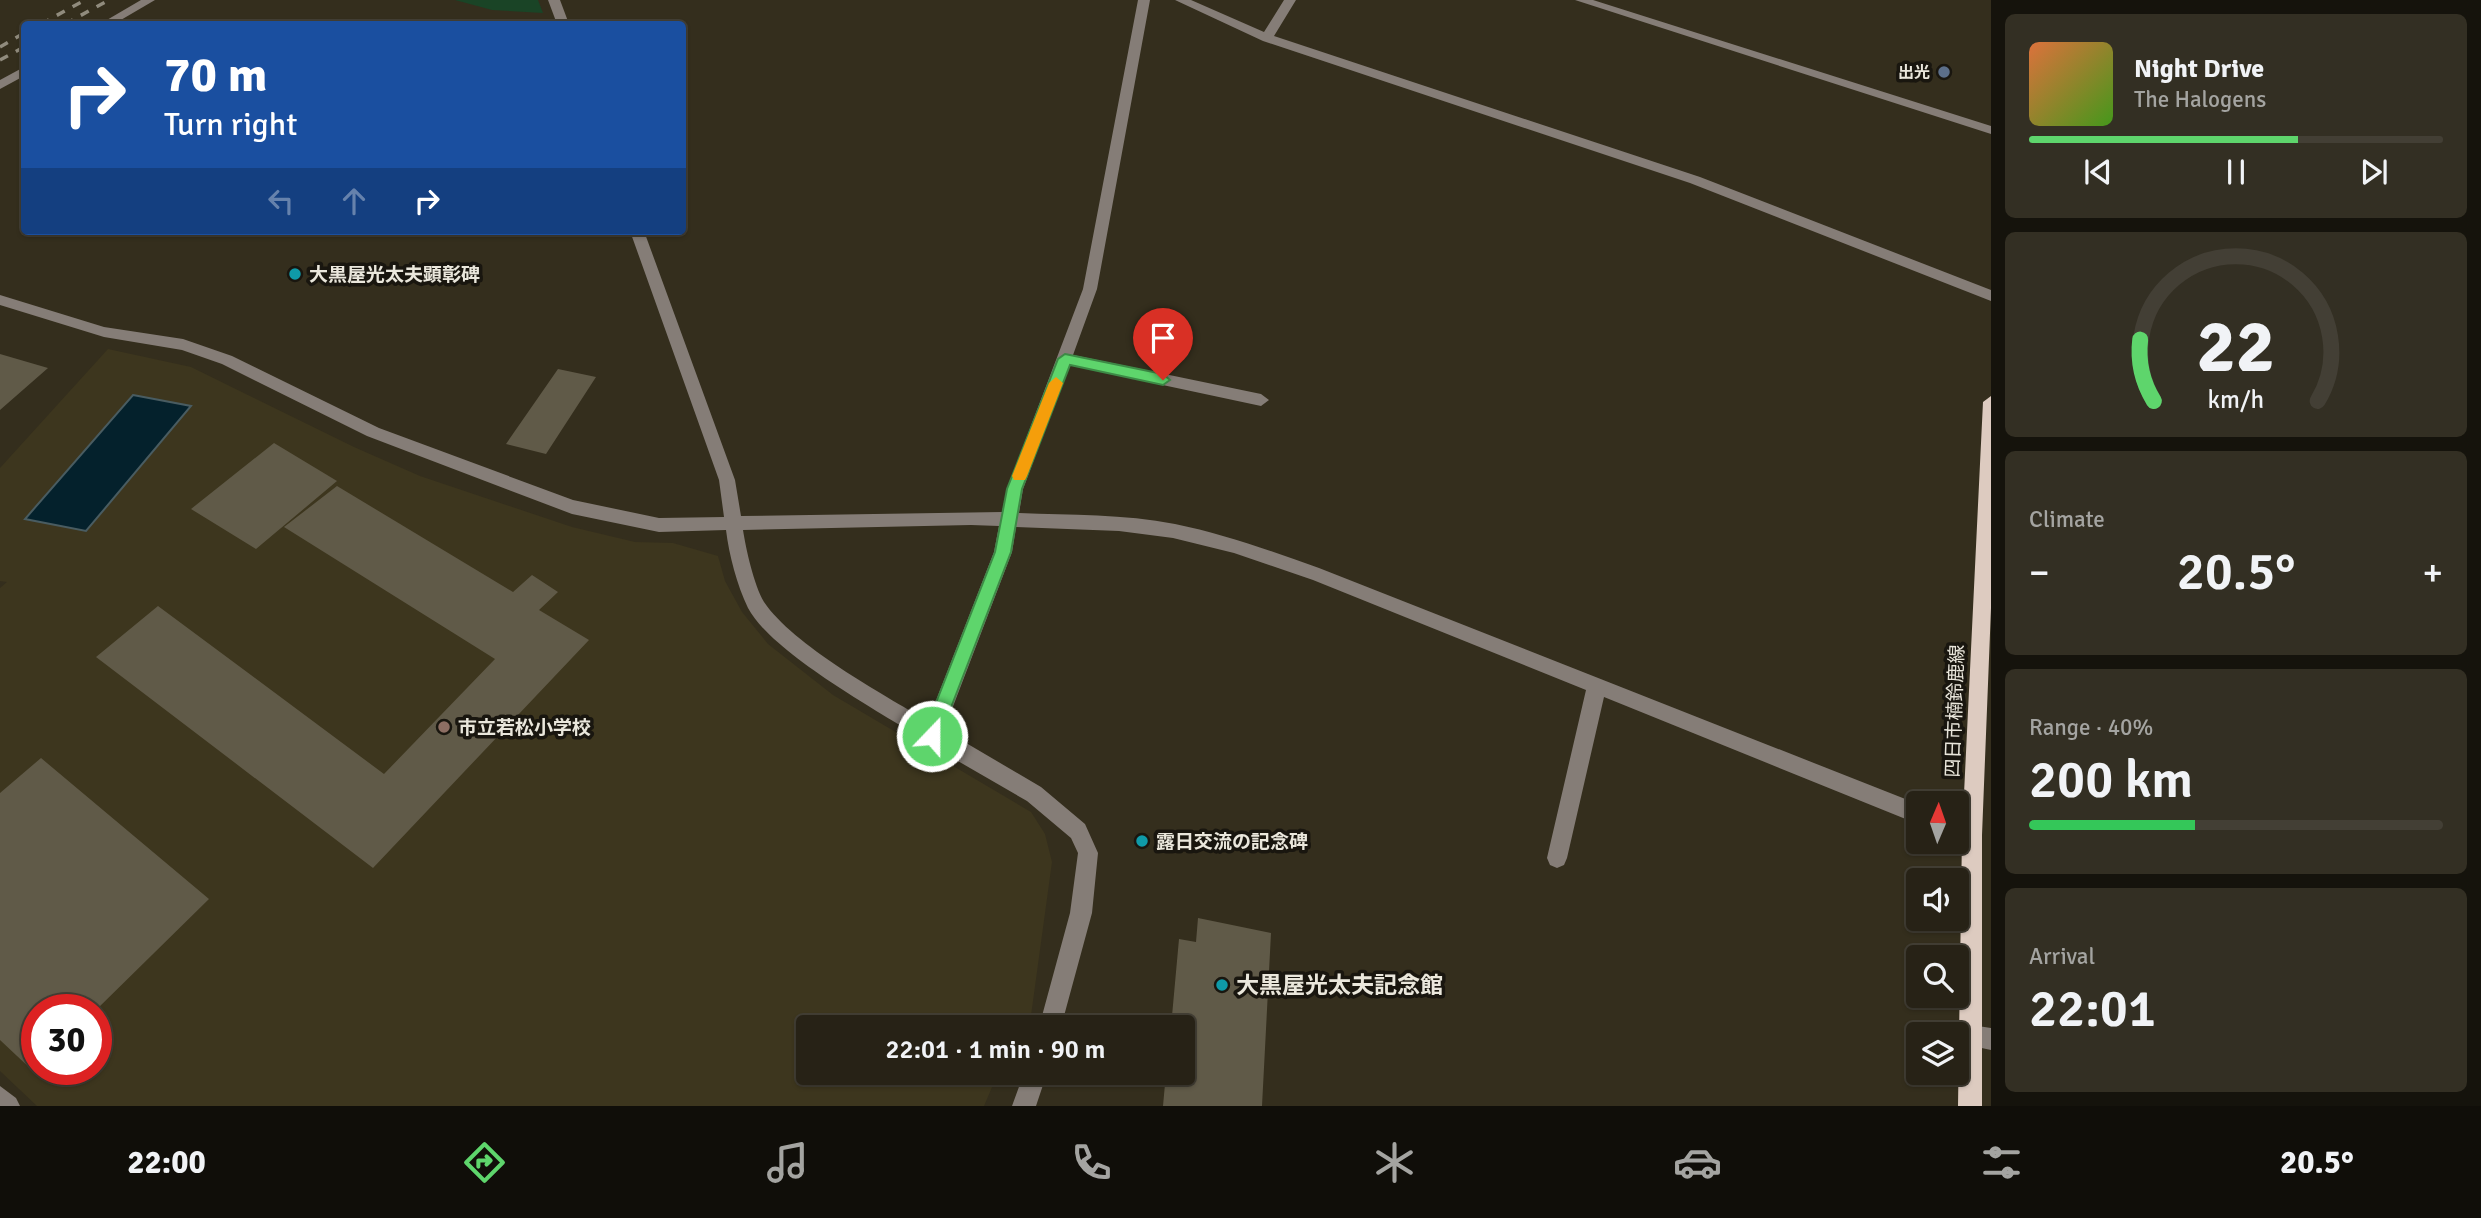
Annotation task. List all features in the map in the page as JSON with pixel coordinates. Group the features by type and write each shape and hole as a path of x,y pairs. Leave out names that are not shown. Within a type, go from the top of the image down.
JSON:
{"main road":[{"name":"四日市楠鈴鹿線","path":"1967,791 1991,402"},
{"name":"四日市楠鈴鹿線","path":"1966,854 1981,1037 1970,1106"}],"street":[{"path":"111,21 149,0"},
{"path":"554,0 562,21"},
{"path":"932,736 1003,552 1015,489 1090,289 1144,0"},
{"path":"1181,0 1267,38 1695,180 1991,296"},
{"path":"1267,38 1290,0"},
{"path":"1581,0 1991,130"},
{"path":"0,85 21,73"},
{"path":"638,235 727,480 733,526 755,605 783,634 849,684 932,736 1034,794 1078,831 1088,853 1080,913 1053,1015"},
{"path":"0,300 104,332 183,345 227,360 373,432 572,508 659,526 1008,519 1119,524 1173,531 1234,546 1319,575 1906,809"},
{"path":"1065,359 1261,400"},
{"path":"1557,858 1597,686"},
{"path":"1024,1106 1031,1085"},
{"path":"0,1098 8,1106"}],"shaded area":[{"name":"市立若松小学校","path":"108,349 191,367 354,447 420,476 572,527 635,542 673,543 718,556 725,581 742,612 768,644 833,695 1031,812 1045,834 1052,862 1031,1015 796,1015 796,1085 993,1085 984,1106 37,1106 0,1071 0,588 7,582 0,581 0,468"}],"green space":[{"path":"455,0 538,0 543,13 492,10"}],"water":[{"path":"133,395 191,406 86,531 25,519"}],"building":[{"path":"0,354 48,368 0,410"},
{"path":"558,369 596,377 546,454 506,444"},
{"path":"274,443 337,481 256,549 191,509"},
{"name":"市立若松小学校","path":"337,486 513,592 532,575 558,592 539,610 589,640 373,868 96,657 158,606 384,774 495,659 284,527"},
{"path":"41,758 209,899 112,994 21,994 21,1060 0,1040 0,793"},
{"name":"大黒屋光太夫記念館","path":"1198,918 1271,933 1262,1106 1163,1106 1165,1085 1195,1085 1195,1015 1172,1015 1179,939 1196,942"}],"railway":[{"path":"46,21 85,0"},
{"path":"70,21 109,0"},
{"path":"0,47 21,35"},
{"path":"0,60 21,49"}],"slow traffic":[{"path":"1020,476 1056,383"}],"place":[{"name":"出光","path":"1944,72"},
{"name":"大黒屋光太夫顕彰碑","path":"295,274"},
{"name":"市立若松小学校","path":"444,727"},
{"name":"露日交流の記念碑","path":"1142,841"},
{"name":"大黒屋光太夫記念館","path":"1222,985"}],"route":[{"path":"932,736 1003,552 1015,489 1065,359 1163,380"}]}
